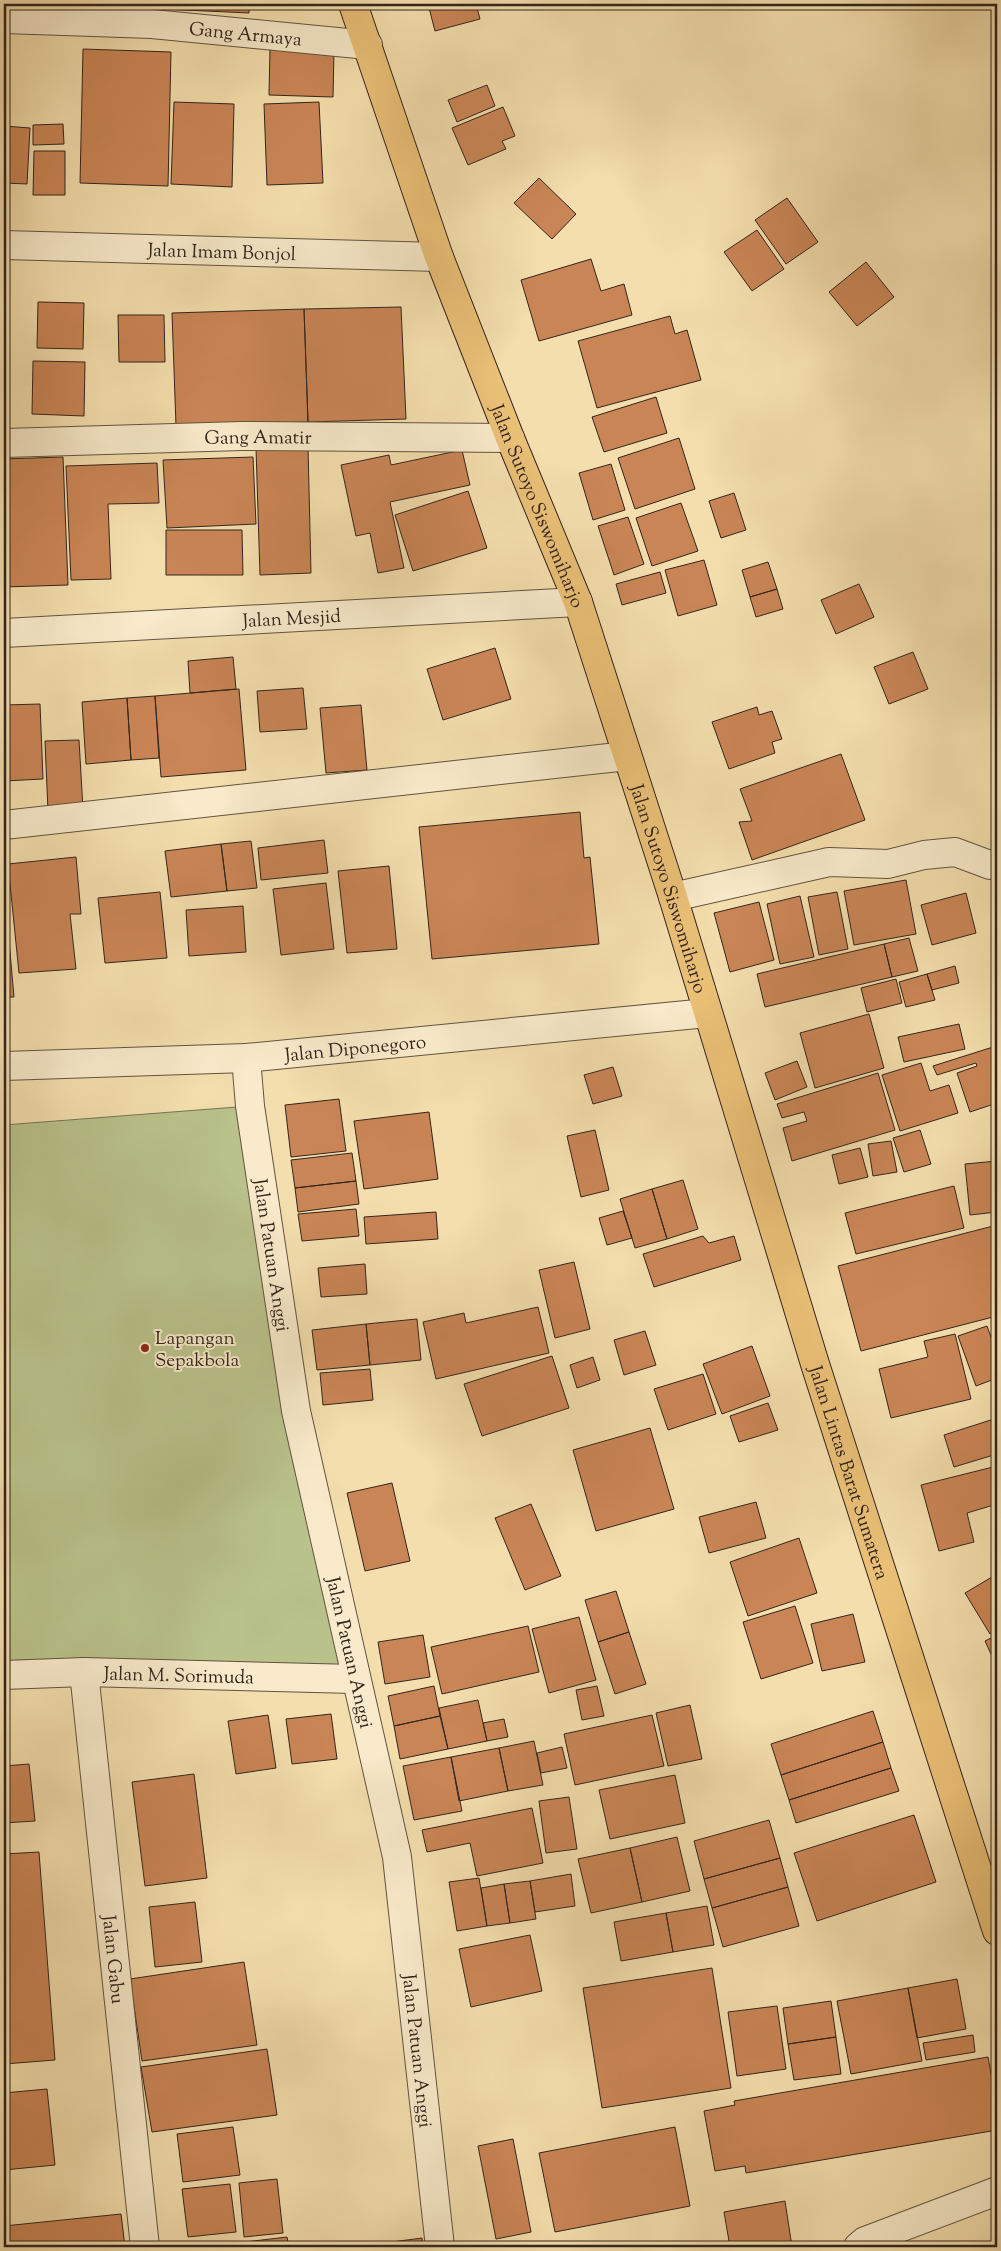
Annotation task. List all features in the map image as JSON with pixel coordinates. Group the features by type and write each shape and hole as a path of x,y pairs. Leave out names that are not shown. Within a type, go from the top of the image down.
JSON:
{"highway":[{"name":"Jalan Sutoyo Siswomiharjo","path":"353,4 440,257 510,438 578,602 673,897 707,1013"},
{"name":"Jalan Lintas Barat Sumatera","path":"707,1013 818,1373 997,1931"}],"street":[{"name":"Gang Armaya","path":"4,19 152,24 368,45"},
{"name":"Jalan Imam Bonjol","path":"4,245 440,257"},
{"name":"Gang Amatir","path":"4,443 242,436 510,438"},
{"name":"Jalan Mesjid","path":"4,633 578,602"},
{"path":"4,825 627,756"},
{"path":"673,897 829,862 888,864 924,855 955,852 990,865 997,865"},
{"name":"Jalan Diponegoro","path":"4,1066 246,1058 707,1013"},
{"name":"Jalan Patuan Anggi","path":"246,1058 250,1106 296,1411 355,1679 397,1857 440,2247"},
{"name":"Jalan M. Sorimuda","path":"4,1675 84,1672 355,1679"},
{"name":"Jalan Gabu","path":"84,1672 145,2247"},
{"path":"863,2245 997,2191"}],"green space":[{"name":"Lapangan Sepakbola","path":"250,1106 355,1679 4,1676 4,1125"}],"building":[{"path":"98,4 249,4 249,13 98,6"},
{"path":"428,4 476,4 480,19 435,31"},
{"path":"270,48 334,50 333,97 269,95"},
{"path":"83,49 171,52 168,186 80,183"},
{"path":"487,85 495,106 457,122 448,100"},
{"path":"174,102 234,104 232,187 171,184"},
{"path":"319,102 323,183 267,185 264,104"},
{"path":"503,107 515,136 502,141 506,149 468,165 452,128"},
{"path":"63,124 64,144 33,145 33,125"},
{"path":"4,126 30,128 27,184 4,183"},
{"path":"34,151 65,151 65,195 33,195"},
{"path":"539,178 576,214 552,239 514,203"},
{"path":"787,198 818,242 786,264 755,220"},
{"path":"757,230 784,269 752,291 724,252"},
{"path":"591,259 601,291 624,284 632,315 539,341 521,280"},
{"path":"866,262 894,297 857,326 829,292"},
{"path":"38,302 84,303 83,349 37,348"},
{"path":"4,304 8,304 7,390 4,390"},
{"path":"401,307 406,419 308,422 304,309"},
{"path":"304,309 308,422 176,426 172,313"},
{"path":"118,315 164,315 165,362 119,362"},
{"path":"670,316 675,334 687,330 701,380 597,408 578,341"},
{"path":"33,361 85,362 84,416 32,414"},
{"path":"656,397 667,433 604,452 592,417"},
{"path":"679,438 695,489 635,509 618,458"},
{"path":"308,447 311,573 260,575 256,448"},
{"path":"462,450 470,485 390,502 404,568 378,573 370,533 356,536 341,465 389,455 391,465"},
{"path":"63,457 68,585 4,587 4,459"},
{"path":"253,457 256,524 167,528 163,460"},
{"path":"157,463 159,503 108,504 111,579 71,580 66,466"},
{"path":"611,464 625,510 593,520 579,473"},
{"path":"468,491 487,548 413,571 395,515"},
{"path":"734,493 746,530 721,538 709,501"},
{"path":"681,503 698,551 652,566 636,518"},
{"path":"628,517 644,564 614,575 598,526"},
{"path":"166,530 242,530 243,575 166,575"},
{"path":"704,560 717,605 678,616 665,570"},
{"path":"768,562 777,589 750,597 742,570"},
{"path":"660,572 666,593 622,605 616,584"},
{"path":"859,584 874,617 836,634 821,600"},
{"path":"777,589 783,609 756,617 750,597"},
{"path":"495,648 511,699 443,720 427,669"},
{"path":"913,652 928,689 889,704 874,667"},
{"path":"233,657 236,689 190,693 188,661"},
{"path":"303,688 307,729 260,732 257,691"},
{"path":"239,689 246,770 161,777 155,696"},
{"path":"155,696 159,758 131,760 127,698"},
{"path":"127,698 131,760 86,764 82,702"},
{"path":"40,704 43,779 4,781 4,705"},
{"path":"361,705 367,770 326,773 320,708"},
{"path":"757,707 759,715 772,711 782,739 772,742 775,753 729,769 712,722"},
{"path":"79,740 83,809 48,811 45,741"},
{"path":"841,754 865,820 752,860 739,822 752,821 740,789"},
{"path":"580,812 584,858 590,857 599,944 432,959 419,827"},
{"path":"324,840 328,873 261,880 258,848"},
{"path":"251,841 257,888 227,891 221,844"},
{"path":"221,844 227,891 171,897 165,851"},
{"path":"76,857 81,914 70,914 76,969 19,973 8,864"},
{"path":"389,866 397,949 347,953 338,871"},
{"path":"906,880 916,934 854,945 844,891"},
{"path":"326,883 334,949 281,955 273,889"},
{"path":"4,885 14,997 4,997"},
{"path":"160,892 167,958 105,963 98,898"},
{"path":"837,892 848,949 819,955 808,897"},
{"path":"966,893 976,933 932,945 921,905"},
{"path":"800,896 814,957 780,964 767,904"},
{"path":"759,902 774,960 730,972 714,913"},
{"path":"243,906 246,952 189,956 186,910"},
{"path":"909,938 918,971 892,977 884,944"},
{"path":"884,944 892,977 765,1007 757,974"},
{"path":"955,966 959,983 932,990 927,974"},
{"path":"927,974 935,1000 906,1007 899,982"},
{"path":"896,979 902,1003 867,1012 861,988"},
{"path":"869,1014 884,1068 815,1088 800,1033"},
{"path":"959,1024 965,1049 904,1062 898,1037"},
{"path":"993,1047 997,1059 997,1103 970,1112 957,1073 977,1066 976,1063 937,1075 933,1066"},
{"path":"797,1061 807,1087 775,1100 765,1073"},
{"path":"921,1063 930,1091 949,1085 958,1113 900,1131 882,1075"},
{"path":"613,1067 622,1096 593,1104 584,1075"},
{"path":"878,1073 895,1130 792,1161 783,1128 807,1121 804,1112 782,1118 777,1104"},
{"path":"339,1099 346,1151 291,1157 285,1105"},
{"path":"429,1112 438,1179 364,1189 354,1121"},
{"path":"595,1130 609,1190 581,1197 567,1136"},
{"path":"920,1130 931,1164 904,1172 893,1138"},
{"path":"891,1141 897,1172 873,1176 868,1144"},
{"path":"860,1148 868,1177 839,1184 832,1155"},
{"path":"352,1153 356,1181 295,1188 291,1160"},
{"path":"997,1161 997,1212 970,1215 965,1164"},
{"path":"683,1180 698,1229 667,1239 652,1189"},
{"path":"356,1181 359,1204 298,1212 295,1188"},
{"path":"954,1186 964,1228 856,1254 845,1213"},
{"path":"652,1189 667,1239 635,1248 620,1199"},
{"path":"356,1209 359,1236 302,1241 298,1214"},
{"path":"623,1211 632,1238 607,1245 599,1218"},
{"path":"436,1212 438,1239 366,1244 364,1217"},
{"path":"997,1225 997,1316 861,1351 838,1266"},
{"path":"703,1236 709,1243 734,1236 741,1260 654,1287 643,1254"},
{"path":"574,1262 590,1329 555,1338 539,1270"},
{"path":"365,1264 367,1294 321,1297 318,1268"},
{"path":"538,1307 549,1353 436,1379 423,1322 464,1313 466,1323"},
{"path":"417,1319 421,1360 370,1365 366,1324"},
{"path":"366,1324 370,1365 317,1370 312,1330"},
{"path":"987,1326 997,1354 997,1378 976,1386 958,1336"},
{"path":"645,1331 656,1365 624,1375 614,1340"},
{"path":"955,1334 971,1399 891,1418 879,1369 928,1357 924,1341"},
{"path":"752,1346 770,1396 722,1414 703,1364"},
{"path":"552,1356 569,1408 482,1436 464,1384"},
{"path":"593,1357 600,1380 577,1388 570,1365"},
{"path":"370,1369 373,1400 323,1405 320,1373"},
{"path":"703,1374 716,1414 668,1430 654,1389"},
{"path":"768,1403 778,1430 739,1442 730,1416"},
{"path":"997,1418 997,1454 954,1467 944,1435"},
{"path":"650,1428 674,1509 596,1531 573,1450"},
{"path":"997,1466 997,1504 967,1513 974,1542 939,1551 921,1485"},
{"path":"392,1483 410,1561 365,1571 347,1493"},
{"path":"756,1502 766,1538 709,1553 699,1517"},
{"path":"531,1504 561,1576 525,1590 495,1518"},
{"path":"799,1538 817,1593 748,1616 730,1562"},
{"path":"997,1574 997,1630 990,1634 965,1593"},
{"path":"616,1591 629,1632 598,1642 585,1600"},
{"path":"795,1606 813,1663 761,1679 743,1622"},
{"path":"853,1614 865,1662 822,1671 811,1624"},
{"path":"579,1617 596,1680 549,1693 532,1629"},
{"path":"528,1626 539,1672 442,1694 431,1647"},
{"path":"629,1632 646,1684 615,1694 598,1642"},
{"path":"423,1635 430,1677 385,1684 378,1642"},
{"path":"997,1635 997,1664 996,1665 985,1641"},
{"path":"434,1686 440,1716 394,1726 388,1696"},
{"path":"597,1686 604,1716 582,1720 576,1690"},
{"path":"478,1700 487,1741 448,1749 439,1708"},
{"path":"690,1705 702,1759 668,1766 656,1713"},
{"path":"873,1711 883,1742 781,1775 771,1744"},
{"path":"331,1714 337,1759 292,1764 286,1719"},
{"path":"268,1715 276,1768 236,1774 228,1721"},
{"path":"652,1715 664,1766 575,1785 564,1734"},
{"path":"440,1716 448,1749 400,1759 394,1726"},
{"path":"504,1719 508,1737 487,1741 483,1723"},
{"path":"534,1741 543,1785 508,1791 499,1748"},
{"path":"883,1742 891,1768 789,1800 781,1775"},
{"path":"562,1747 567,1768 541,1773 537,1753"},
{"path":"499,1748 508,1791 459,1801 451,1757"},
{"path":"451,1757 462,1811 414,1820 403,1766"},
{"path":"29,1764 35,1821 4,1823 4,1766"},
{"path":"891,1768 899,1791 796,1823 789,1800"},
{"path":"194,1774 207,1878 145,1886 132,1782"},
{"path":"675,1775 685,1823 610,1839 599,1790"},
{"path":"569,1797 577,1849 546,1853 539,1801"},
{"path":"532,1808 543,1863 477,1876 470,1843 427,1852 422,1830"},
{"path":"914,1815 936,1882 817,1921 794,1853"},
{"path":"769,1820 780,1858 704,1879 694,1841"},
{"path":"677,1837 690,1891 642,1902 630,1848"},
{"path":"630,1848 642,1902 591,1913 578,1859"},
{"path":"39,1852 55,2060 4,2064 4,1854"},
{"path":"780,1858 788,1887 712,1908 704,1879"},
{"path":"571,1874 575,1906 535,1912 530,1881"},
{"path":"479,1878 487,1926 457,1931 449,1882"},
{"path":"530,1881 536,1919 510,1923 504,1884"},
{"path":"504,1884 510,1923 487,1926 481,1888"},
{"path":"788,1887 799,1926 723,1947 712,1908"},
{"path":"195,1902 202,1962 155,1967 149,1907"},
{"path":"707,1906 714,1945 673,1952 666,1913"},
{"path":"666,1913 673,1952 621,1961 614,1922"},
{"path":"530,1935 542,1991 471,2007 459,1949"},
{"path":"244,1962 257,2045 142,2061 130,1979"},
{"path":"712,1968 731,2088 602,2108 583,1988"},
{"path":"957,1979 966,2029 917,2038 908,1988"},
{"path":"908,1988 922,2061 851,2074 837,2001"},
{"path":"831,2001 836,2037 788,2044 783,2008"},
{"path":"777,2006 786,2069 737,2076 728,2012"},
{"path":"973,2035 975,2052 926,2060 923,2043"},
{"path":"836,2037 841,2074 794,2080 788,2044"},
{"path":"267,2049 277,2115 152,2132 141,2067"},
{"path":"988,2057 997,2107 997,2130 746,2173 745,2166 715,2171 704,2111 735,2105 734,2101"},
{"path":"47,2089 55,2165 4,2170 4,2093"},
{"path":"233,2127 240,2175 183,2182 177,2134"},
{"path":"675,2127 690,2206 555,2232 539,2153"},
{"path":"513,2139 531,2232 496,2239 478,2146"},
{"path":"277,2179 283,2233 244,2237 239,2183"},
{"path":"230,2184 236,2232 188,2237 182,2189"},
{"path":"785,2201 792,2247 730,2247 724,2212"},
{"path":"121,2214 125,2247 4,2247 4,2226"},
{"path":"287,2237 289,2247 203,2247"},
{"path":"422,2238 423,2247 354,2247"}],"place":[{"name":"Lapangan Sepakbola","path":"145,1348"}]}
